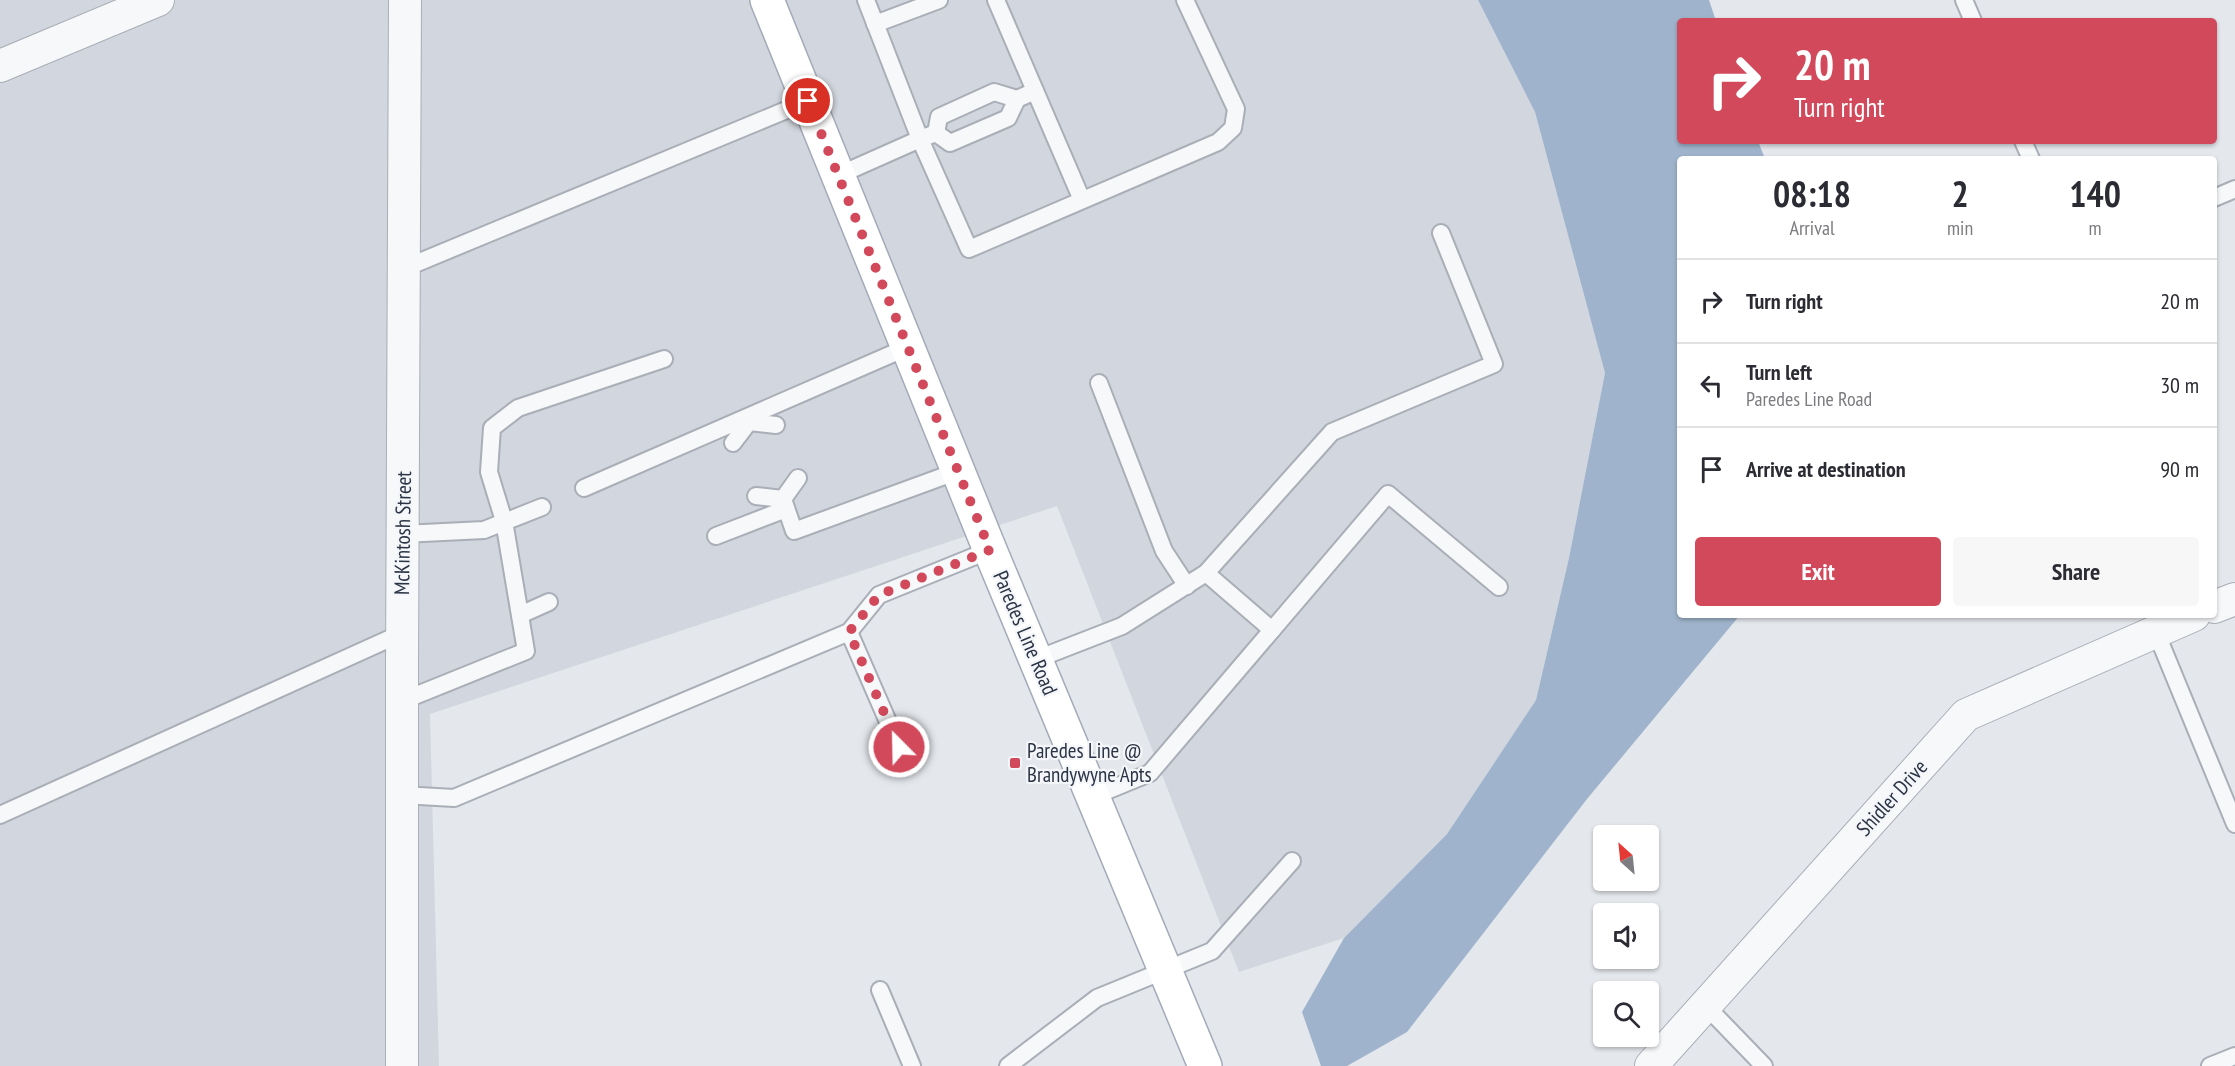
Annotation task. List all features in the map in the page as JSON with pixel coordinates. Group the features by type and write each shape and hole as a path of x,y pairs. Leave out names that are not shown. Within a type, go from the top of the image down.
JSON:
{"main road":[{"name":"Paredes Line Road","path":"767,0 990,550 1094,796 1204,1066"}],"street":[{"path":"0,66 158,0"},
{"name":"McKintosh Street","path":"402,1066 405,0"},
{"name":"Shidler Drive","path":"2217,606 2235,599"},
{"name":"Shidler Drive","path":"1651,1066 1966,715 2186,618"}],"lane":[{"path":"866,0 920,139 969,249 1218,142 1233,128 1236,109 1185,0"},
{"path":"875,24 939,0"},
{"path":"996,0 1082,200"},
{"path":"1964,0 1972,18"},
{"path":"936,133 950,143 960,139 1008,118 1017,99 1035,91"},
{"path":"936,133 939,117 994,92 1017,99"},
{"path":"405,268 808,101"},
{"path":"839,175 936,133"},
{"path":"2217,197 2235,189"},
{"path":"1037,659 1122,626 1206,573 1332,432 1494,364 1441,233"},
{"path":"584,488 748,420 908,347"},
{"path":"402,701 525,651 504,521 489,472 492,428 518,408 664,359"},
{"path":"1100,382 1164,551 1186,586"},
{"path":"748,420 776,425"},
{"path":"733,443 748,420"},
{"path":"784,504 794,531 958,471"},
{"path":"716,536 784,504 798,478"},
{"path":"1094,796 1150,773 1388,494 1499,587"},
{"path":"756,496 784,504"},
{"path":"403,534 484,530 542,507"},
{"path":"402,795 454,798 849,632 879,595 990,550"},
{"path":"1206,573 1272,630"},
{"path":"520,615 549,602"},
{"path":"849,632 899,747"},
{"path":"2156,632 2235,824"},
{"path":"0,815 402,633"},
{"path":"1008,1066 1097,998 1212,951 1292,861"},
{"path":"880,990 912,1066"},
{"path":"1705,1005 1764,1066"},
{"path":"2210,1066 2235,1056"}],"shaded area":[{"path":"0,0 1478,0 1535,112 1605,373 1569,558 1536,700 1447,834 1344,938 1239,972 1057,506 430,714 439,1066 0,1066"}],"water":[{"path":"1478,0 1709,0 1715,18 1677,18 1677,144 1759,144 1764,156 1677,156 1677,618 1738,618 1587,799 1407,1032 1347,1066 1321,1066 1302,1012 1344,938 1447,834 1536,700 1569,558 1605,373 1535,112"}],"place":[{"name":"Paredes Line @ Brandywyne Apts","path":"1015,763"}],"route":[{"path":"808,101 990,550 879,595 849,632 899,747"}]}
